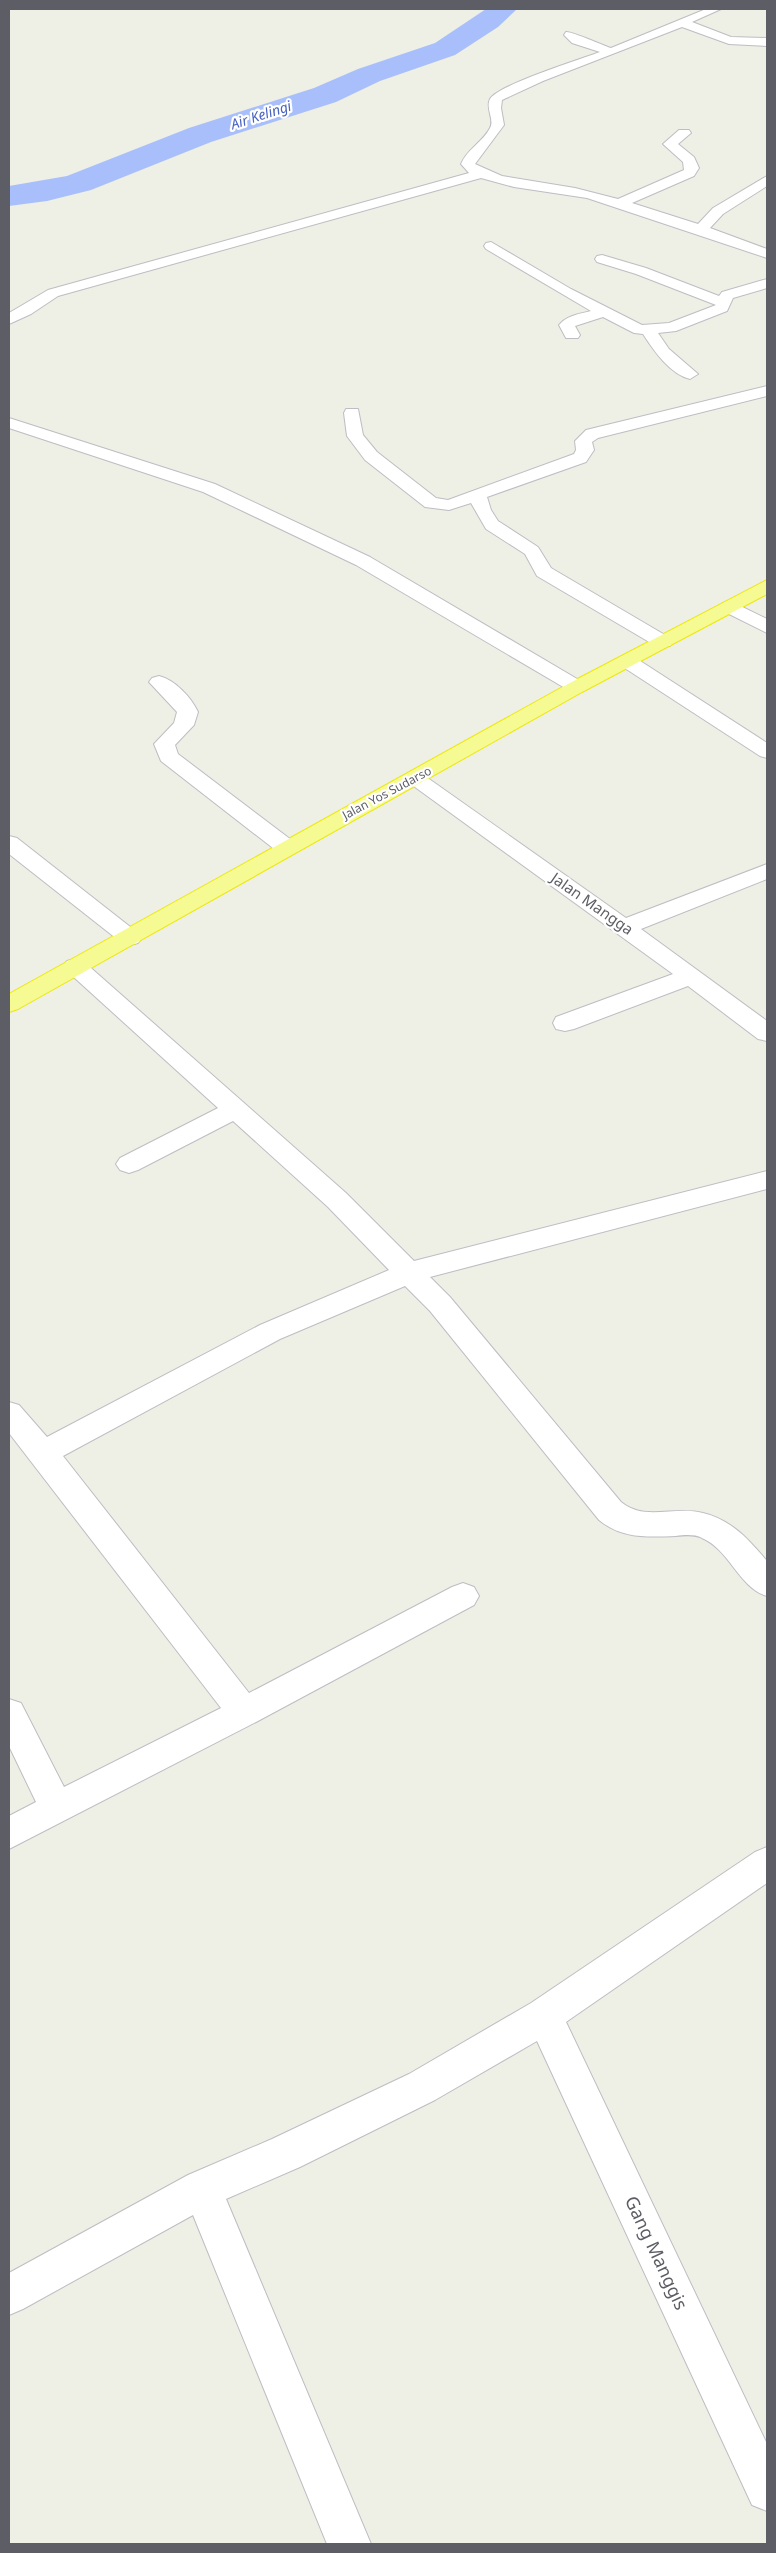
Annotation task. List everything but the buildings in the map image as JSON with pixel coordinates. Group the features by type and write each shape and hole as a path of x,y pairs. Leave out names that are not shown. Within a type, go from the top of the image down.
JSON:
{"highway":[{"name":"Jalan Yos Sudarso","path":"9,1004 75,966 130,938 286,847 415,778 577,686 664,642 767,586"}],"street":[{"path":"714,9 611,52 539,78 497,98 494,108 498,122 496,129 468,164 471,169 481,174 576,192 700,230 767,254"},
{"path":"683,23 729,40 767,42"},
{"path":"570,35 576,40 611,52"},
{"path":"618,204 689,173 692,168 689,160 670,144 684,133"},
{"path":"9,319 26,311 53,293 481,174"},
{"path":"700,230 718,211 767,180"},
{"path":"491,246 566,292 640,330 649,331 671,328 722,308 724,298 728,295 767,283"},
{"path":"602,258 724,303"},
{"path":"572,334 567,325 575,320 606,312"},
{"path":"649,331 663,352 690,374"},
{"path":"352,413 357,441 371,456 431,503 449,505 580,458 585,450 583,441 592,434 767,392"},
{"path":"9,423 209,488 363,561 577,686"},
{"path":"478,496 482,510 492,525 532,551 544,572 664,642"},
{"path":"730,607 767,627"},
{"path":"627,661 767,752"},
{"path":"159,682 187,705 189,713 186,724 164,744 168,757 286,847"},
{"name":"Jalan Mangga","path":"415,778 624,927 767,1033"},
{"path":"9,843 130,938"},
{"path":"624,927 767,871"},
{"path":"75,966 337,1200 440,1304 610,1511 624,1521 634,1525 693,1524 712,1528 724,1536 767,1583"},
{"path":"565,1023 691,976"},
{"path":"130,1164 236,1109"},
{"path":"43,1453 270,1332 408,1273 767,1180"},
{"path":"9,1413 43,1453 244,1712"},
{"path":"9,1833 463,1596"},
{"path":"9,1713 58,1808"},
{"path":"9,2295 202,2189 286,2153 422,2087 544,2016 767,1863"},
{"name":"Gang Manggis","path":"544,2016 767,2490"},
{"path":"202,2189 350,2544"}],"waterway":[{"name":"Air Kelingi","path":"9,196 47,191 79,183 200,135 325,95 369,75 445,49 503,9"}]}
